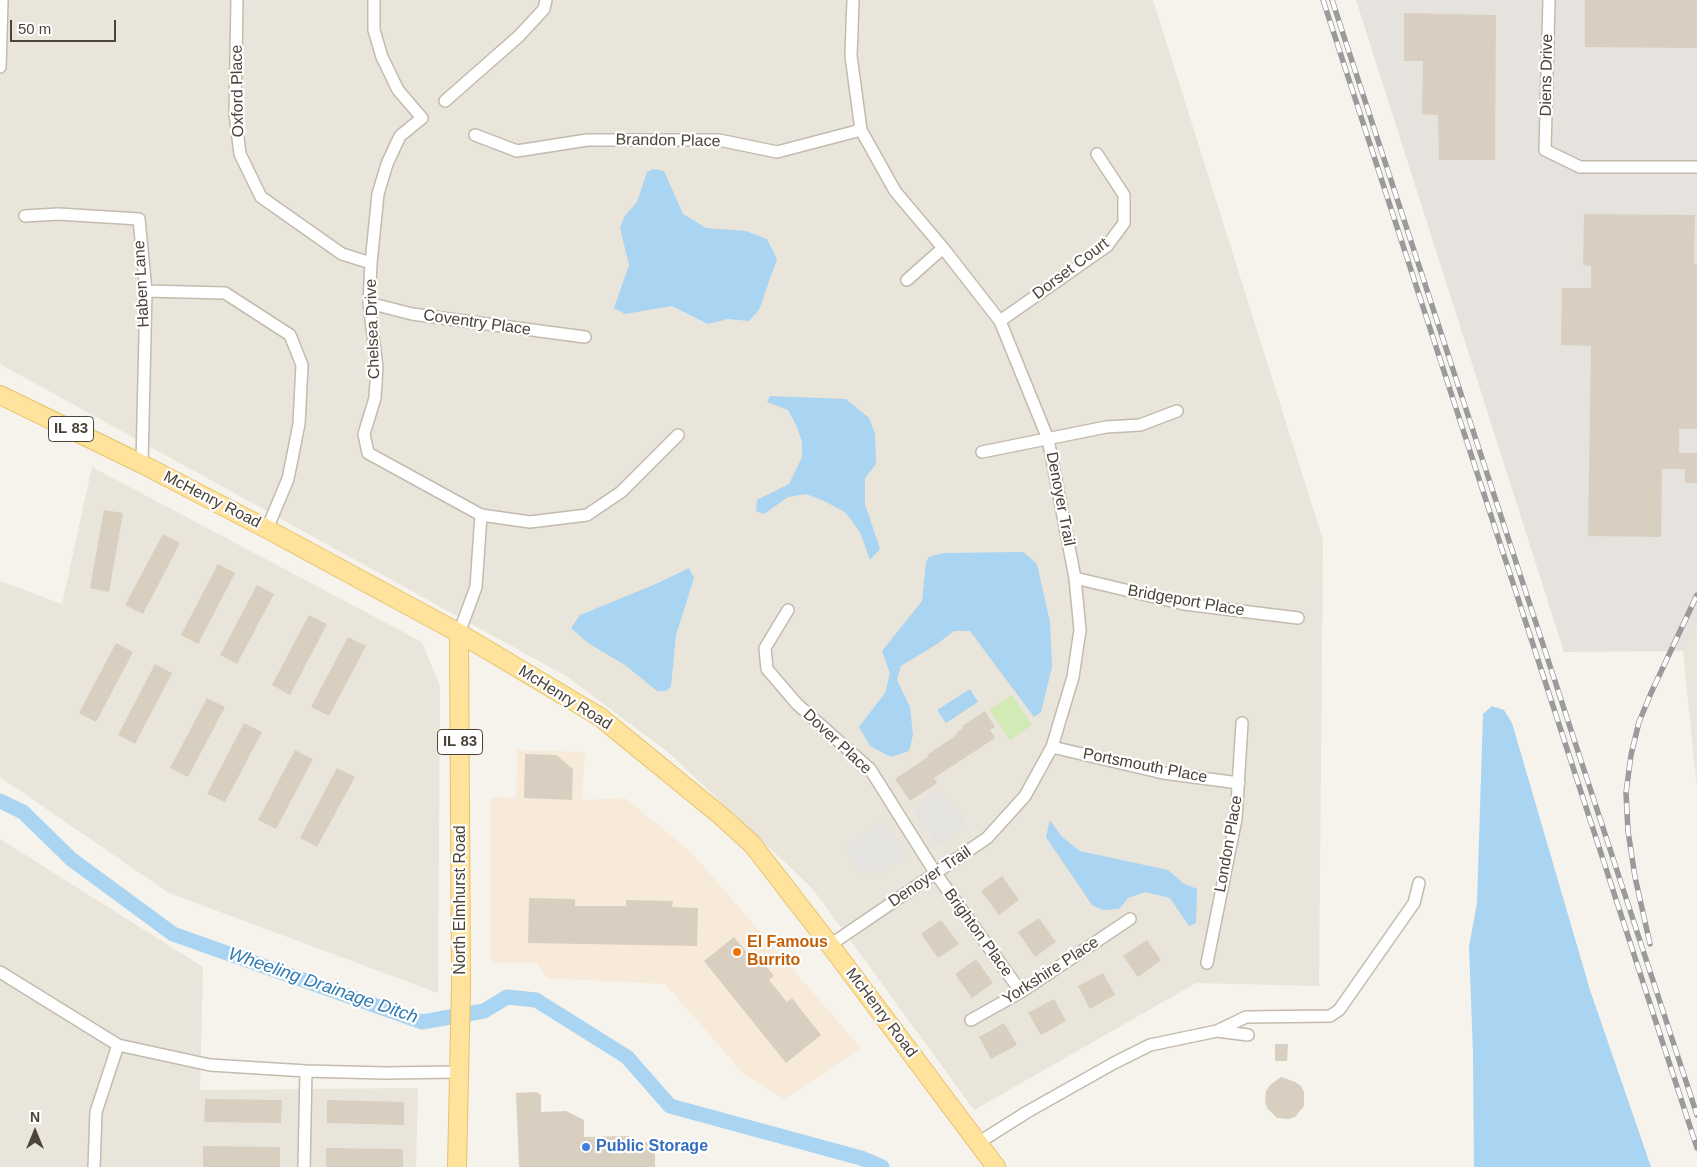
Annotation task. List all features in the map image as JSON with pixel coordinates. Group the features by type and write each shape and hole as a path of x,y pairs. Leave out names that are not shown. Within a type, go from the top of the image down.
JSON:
{"main road":[{"name":"McHenry Road","path":"0,395 142,464 267,528 459,633 600,716 720,815 752,844 996,1167"},
{"name":"North Elmhurst Road","path":"457,1167 461,928 459,633"}],"street":[{"path":"0,67 2,0"},
{"name":"Oxford Place","path":"237,0 235,114 240,154 261,197 342,254 371,263"},
{"name":"Chelsea Drive","path":"374,0 374,30 382,57 398,90 422,118 400,136 387,164 378,194 369,303 377,367 375,398 364,434 368,453 481,515"},
{"path":"445,101 525,29 544,9 546,0"},
{"name":"Denoyer Trail","path":"830,945 987,838 1025,796 1052,747 1073,676 1080,630 1075,578 1048,439 1000,321 943,248 895,191 861,130 851,56 853,0"},
{"name":"Diens Drive","path":"1548,0 1546,150 1580,167 1697,167"},
{"name":"Brandon Place","path":"475,135 518,151 587,140 718,140 777,152 861,130"},
{"name":"Dorset Court","path":"1000,321 1107,246 1124,224 1124,195 1097,154"},
{"name":"Haben Lane","path":"24,216 58,214 138,219 146,290 142,464"},
{"path":"907,280 943,248"},
{"path":"146,290 225,293 290,334 302,365 300,424 288,479 267,528"},
{"name":"Coventry Place","path":"369,303 412,314 586,337"},
{"path":"982,452 1106,427 1140,424 1177,411"},
{"path":"459,633 476,587 481,515 530,522 587,515 621,492 678,435"},
{"name":"Bridgeport Place","path":"1075,578 1184,604 1298,618"},
{"name":"Dover Place","path":"788,610 764,648 767,669 797,704 870,769 936,874"},
{"name":"London Place","path":"1207,963 1236,819 1242,723"},
{"name":"Portsmouth Place","path":"1052,747 1163,773 1239,783"},
{"name":"Brighton Place","path":"936,874 1021,992"},
{"path":"978,1143 1027,1112 1114,1063 1150,1046 1217,1031 1246,1017 1330,1016 1339,1010 1414,903 1419,884"},
{"name":"Yorkshire Place","path":"971,1020 1021,992 1130,920"},
{"path":"0,972 118,1044 210,1065 306,1071 458,1072"},
{"path":"1217,1031 1248,1035"},
{"path":"94,1167 96,1112 118,1044"},
{"path":"304,1167 306,1071"}],"shaded area":[{"path":"0,0 1153,0 1323,540 1319,986 1196,983 974,1110 812,888 668,752 566,676 0,364"},
{"path":"1356,0 1697,0 1697,624 1683,651 1564,652"},
{"path":"92,467 422,642 440,686 438,993 169,893 0,777 0,581 62,604"},
{"path":"1697,624 1697,790 1683,651"},
{"path":"517,750 585,752 582,800 625,798 691,852 861,1048 784,1099 745,1075 665,984 547,978 537,963 491,963 490,797 516,798"},
{"path":"941,788 967,826 938,846 912,807"},
{"path":"881,820 908,854 882,875 875,867 864,875 844,850"},
{"path":"0,839 203,967 200,1090 418,1088 416,1167 0,1167"}],"green space":[{"path":"1012,695 1032,725 1010,740 989,710"}],"water":[{"path":"653,169 664,171 683,214 706,228 746,231 767,239 777,259 759,310 749,321 728,319 708,324 672,306 625,314 614,308 629,265 620,228 624,217 637,202 647,172"},
{"path":"770,396 846,399 869,418 875,434 876,464 865,478 865,504 880,549 870,560 860,532 845,512 824,501 806,494 788,497 764,514 756,511 757,500 789,484 802,457 802,442 796,425 788,410 767,402"},
{"path":"1023,552 1037,564 1050,622 1052,667 1041,712 1034,717 970,631 954,631 901,666 897,680 910,707 913,735 909,751 891,757 870,746 859,727 885,693 890,673 882,651 922,601 926,562 929,557 943,553"},
{"path":"689,568 694,578 676,635 671,686 666,691 657,691 625,665 588,643 571,628 580,615 656,584"},
{"path":"970,689 978,702 946,723 937,710"},
{"path":"1492,706 1504,710 1512,723 1590,990 1651,1167 1474,1167 1473,1053 1469,947 1477,903 1483,714"},
{"path":"1050,820 1062,837 1080,851 1168,870 1183,883 1197,889 1196,923 1189,926 1170,898 1145,892 1128,898 1119,909 1103,910 1092,905 1046,837"}],"building":[{"path":"1585,0 1697,0 1697,48 1585,47"},
{"path":"1404,13 1496,15 1495,160 1439,160 1438,115 1422,114 1423,61 1404,61"},
{"path":"1584,214 1695,215 1694,264 1697,264 1697,429 1679,429 1679,453 1697,453 1697,483 1685,483 1685,469 1662,469 1661,537 1588,536 1591,346 1561,345 1562,288 1591,288 1591,266 1583,265"},
{"path":"104,510 123,513 109,592 90,588"},
{"path":"163,534 180,543 143,614 125,605"},
{"path":"218,564 235,573 198,644 181,635"},
{"path":"257,585 274,594 237,664 220,655"},
{"path":"309,615 327,624 290,695 272,685"},
{"path":"348,637 366,646 329,716 311,707"},
{"path":"116,643 133,652 96,722 79,713"},
{"path":"155,664 172,673 135,744 118,735"},
{"path":"207,698 225,707 188,777 170,768"},
{"path":"985,711 995,727 990,730 995,738 934,778 937,783 910,801 895,779 928,757 927,755 958,734 956,733 963,728 962,726"},
{"path":"244,723 262,732 225,802 207,794"},
{"path":"295,750 313,759 276,829 258,820"},
{"path":"525,754 556,755 573,769 572,800 524,798"},
{"path":"337,768 355,777 317,847 300,838"},
{"path":"1002,876 1019,900 999,915 981,891"},
{"path":"529,898 575,899 575,906 626,906 626,900 673,901 672,907 698,908 697,946 528,943"},
{"path":"1039,918 1056,942 1035,957 1018,932"},
{"path":"941,920 959,944 938,958 921,934"},
{"path":"734,937 750,956 755,952 774,976 769,980 787,1002 792,998 821,1035 786,1063 704,961"},
{"path":"1147,940 1161,960 1138,977 1123,956"},
{"path":"976,959 993,983 972,998 955,974"},
{"path":"1103,973 1115,995 1090,1009 1078,986"},
{"path":"1054,999 1066,1021 1041,1035 1028,1013"},
{"path":"1004,1023 1017,1045 991,1059 979,1037"},
{"path":"1275,1044 1288,1044 1287,1061 1275,1061"},
{"path":"1281,1077 1295,1082 1301,1086 1304,1092 1304,1106 1295,1117 1289,1119 1277,1118 1265,1103 1266,1091 1270,1085"},
{"path":"537,1092 541,1095 541,1112 566,1111 584,1120 584,1137 629,1136 630,1142 655,1142 655,1167 519,1167 516,1093"},
{"path":"205,1099 282,1100 281,1123 204,1122"},
{"path":"327,1100 404,1102 404,1125 327,1123"},
{"path":"203,1146 280,1147 280,1167 203,1167"},
{"path":"326,1148 403,1149 403,1167 326,1167"}],"waterway":[{"name":"Wheeling Drainage Ditch","path":"0,801 23,812 71,859 173,934 422,1022 484,1011 507,997 536,1000 627,1057 670,1106 861,1158 882,1167"}],"railway":[{"path":"1323,0 1697,1148"},
{"path":"1332,0 1697,1115"},
{"path":"1650,944 1635,877 1628,831 1626,793 1631,755 1639,722 1697,595"}],"place":[{"name":"El Famous Burrito","path":"737,952"},
{"name":"Public Storage","path":"586,1147"}]}
